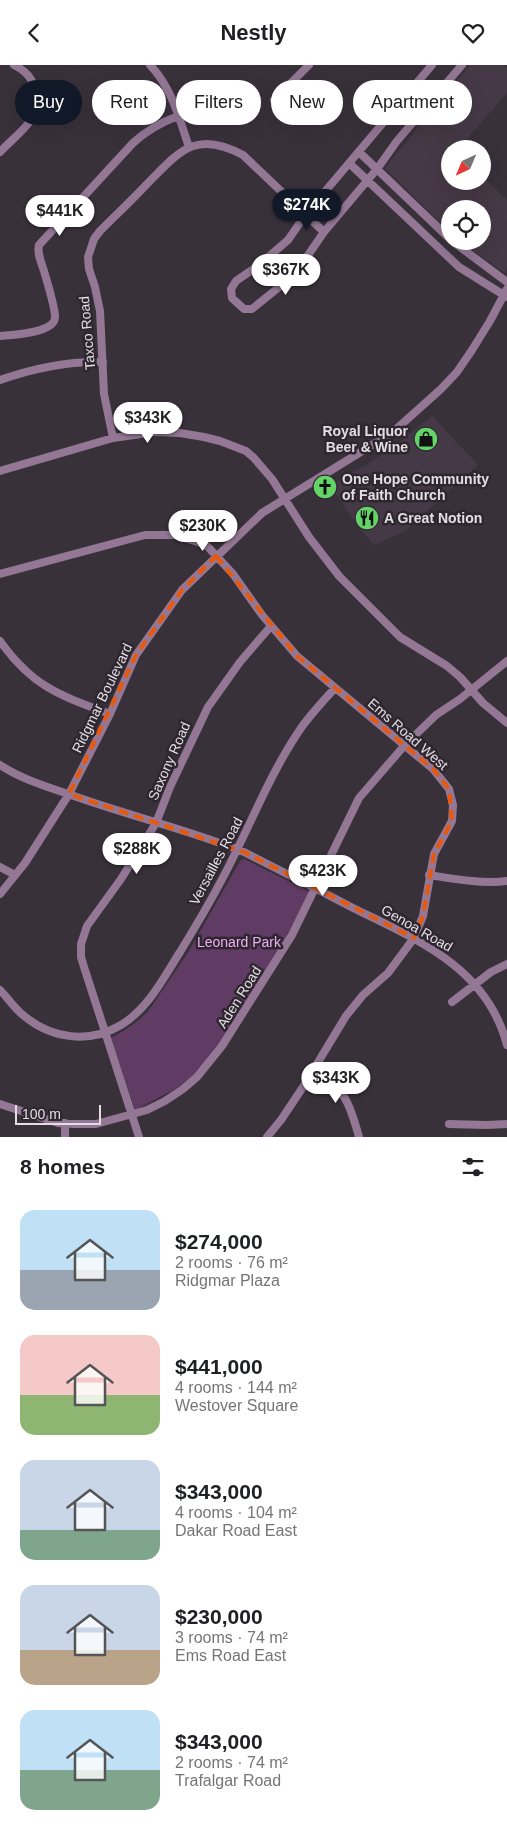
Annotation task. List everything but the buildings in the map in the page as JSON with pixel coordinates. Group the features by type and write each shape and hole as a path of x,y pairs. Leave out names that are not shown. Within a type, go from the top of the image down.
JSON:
{"street":[{"path":"0,151 30,120 38,106 34,84 29,75 14,65"},
{"path":"150,65 167,87 176,110"},
{"path":"294,80 309,65"},
{"path":"419,80 432,65"},
{"path":"449,80 462,65"},
{"path":"0,337 24,334 52,325 55,318 37,250 39,245 140,136 176,117"},
{"path":"181,125 189,147 202,144 216,145 243,155 324,232"},
{"path":"381,125 306,214 288,240 259,265 236,281 231,289 232,298 244,309 252,309 278,288 304,261 324,232 377,169 410,125"},
{"name":"Taxco Road","path":"113,438 104,394 100,311 95,287 88,269 90,247 100,231 171,159 189,147"},
{"path":"359,152 441,231"},
{"path":"348,163 459,267 506,294"},
{"path":"434,243 441,235"},
{"path":"464,250 507,282"},
{"name":"Ridgmar Boulevard","path":"0,894 25,863 69,794 110,714 136,655 145,639 182,590 254,519 393,432 441,389 457,372 506,294"},
{"path":"0,380 60,364 102,362"},
{"path":"0,471 127,435 180,433 220,441 246,451 272,479 310,537 339,576 400,637 447,666 460,677 483,703 507,723"},
{"name":"Ems Road West","path":"0,574 145,535 162,534 186,537 201,543 233,574 271,626 297,656 433,769 449,789 453,805 452,821 434,854 423,916 414,938 388,973 363,995 352,1009 281,1120 267,1137"},
{"name":"Saxony Road","path":"139,1137 81,957 84,933 92,918 121,879 156,823 174,779 208,707 240,661 271,626"},
{"path":"0,641 13,660 36,681 49,689 110,714"},
{"name":"Aden Road","path":"0,1104 42,1119 65,1123 96,1124 156,1105 184,1089 222,1046 292,935 359,798 404,746 436,715 472,690 507,661"},
{"name":"Versailles Road","path":"0,990 22,1015 35,1024 54,1034 68,1037 105,1032 120,1025 142,1008 166,975 220,883 279,765 301,728 335,688"},
{"name":"Genoa Road","path":"0,765 24,779 237,849 414,938 448,959 475,984 500,1023 507,1045"},
{"path":"0,867 15,875"},
{"path":"429,875 496,883 507,881"},
{"path":"452,1002 491,972 507,963"},
{"path":"313,1070 328,1079 343,1094 348,1103 359,1137"},
{"path":"64,1137 65,1123"},
{"path":"450,1124 507,1124"}],"highlighted area":[{"path":"216,556 297,656 433,769 449,789 452,821 434,854 423,916 414,938 244,852 69,794 136,655 182,590"}],"shaded area":[{"path":"470,65 504,65 507,68 507,93 466,140 441,140 441,190 491,190 491,185 507,200 507,267 505,273 472,250 491,250 491,200 441,200 441,223 385,168 420,125 472,125 472,80 458,80"},
{"path":"432,416 478,465 405,531 374,545 357,525 330,485 371,462"}],"green space":[{"name":"Leonard Park","path":"244,859 308,891 309,896 271,964 220,1044 193,1076 175,1089 135,1110 111,1038 132,1026 149,1010 189,951 240,861"}],"place":[{"name":"Royal Liquor Beer & Wine","path":"426,439"},
{"name":"One Hope Community of Faith Church","path":"325,487"},
{"name":"A Great Notion","path":"367,518"}]}
